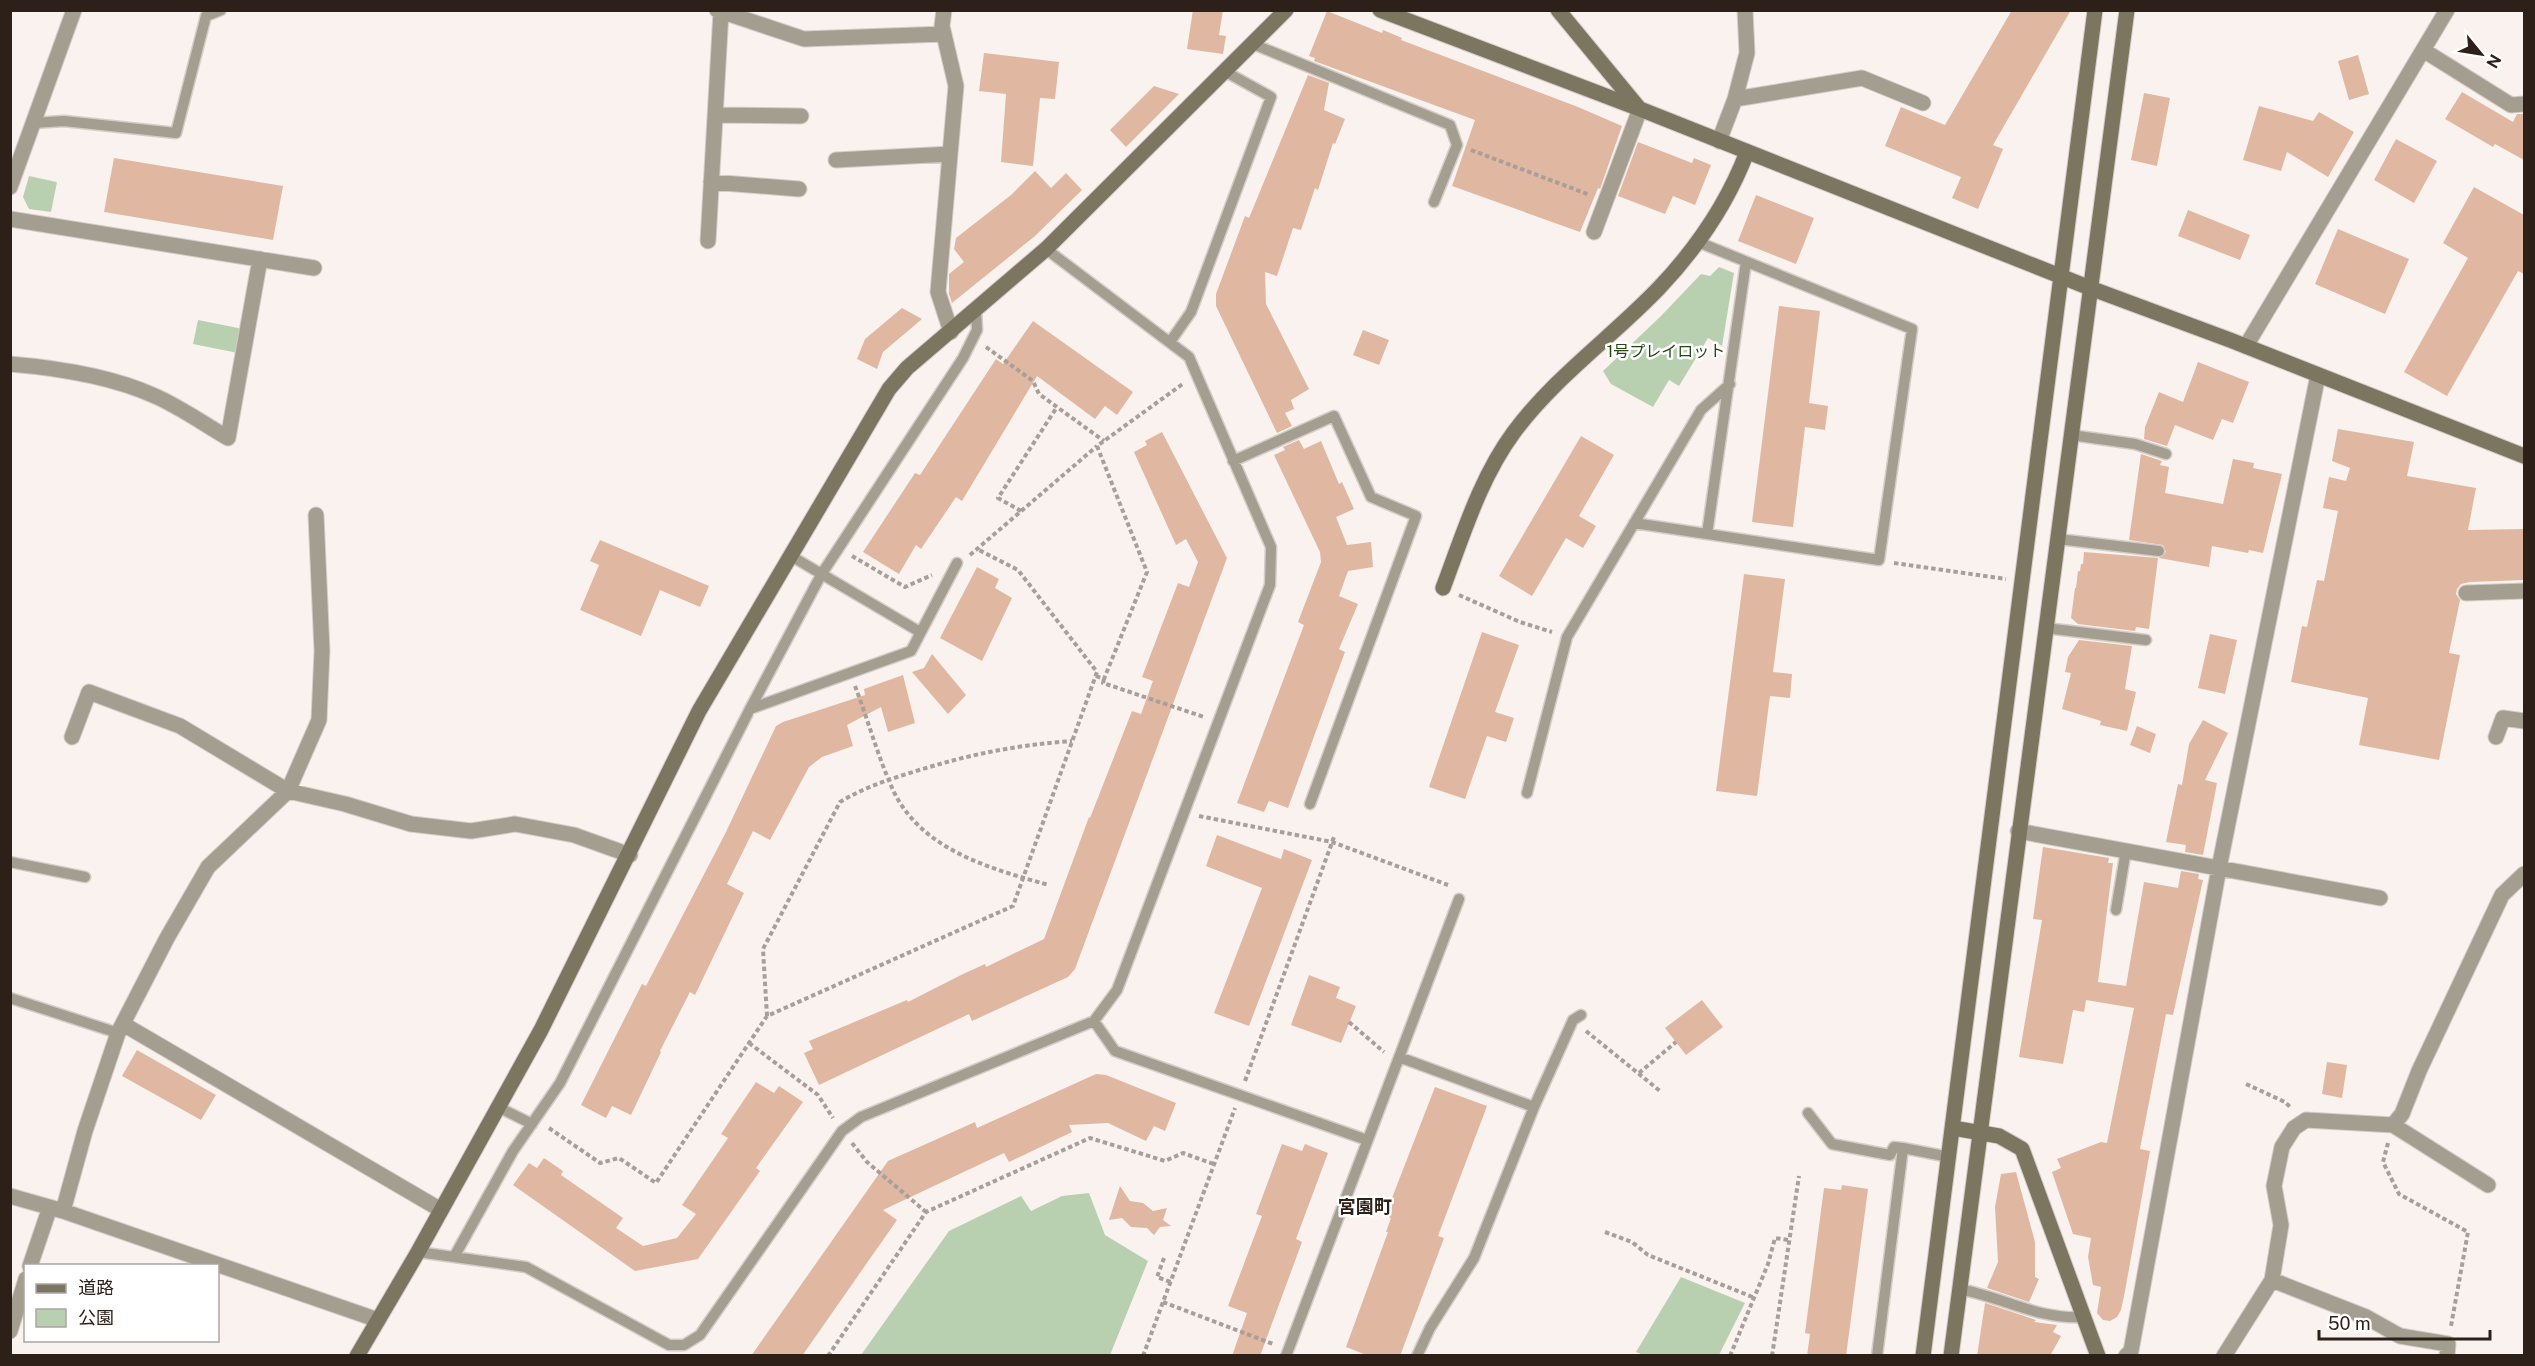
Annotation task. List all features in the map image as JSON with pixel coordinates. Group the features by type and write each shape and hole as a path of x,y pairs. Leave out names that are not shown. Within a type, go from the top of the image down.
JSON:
{"street":[{"path":"10,187 74,10"},
{"path":"944,10 942,26 956,86 938,292 951,332"},
{"path":"357,1356 418,1252 541,1030 630,855 699,711 889,389 908,368 1046,249 1286,10"},
{"path":"1380,10 1640,109 2060,276 2246,346 2524,456"},
{"path":"1558,10 1640,109"},
{"path":"1719,141 1735,99 1748,53 1745,10"},
{"path":"1923,1356 2095,10"},
{"path":"1951,1356 2127,10"},
{"path":"2246,346 2447,10"},
{"path":"708,241 719,11 804,39 944,34"},
{"path":"2423,50 2511,105 2524,104"},
{"path":"1735,99 1862,78 1923,103"},
{"path":"1594,232 1640,109"},
{"path":"715,115 801,116"},
{"path":"1443,588 1481,489 1514,433 1547,394 1659,288 1698,242 1738,174 1747,152"},
{"path":"836,160 950,154"},
{"path":"711,182 799,189"},
{"path":"10,219 314,268"},
{"path":"10,364 32,366 119,383 156,396 228,438 260,259"},
{"path":"2133,1354 2218,868 2318,375"},
{"path":"31,1264 57,1209 120,1029 167,938 208,867 288,791 319,720 322,651 316,515"},
{"path":"2466,593 2524,591"},
{"path":"72,737 89,692 180,726 288,791 345,804 411,824 471,831 515,824 574,835 630,855"},
{"path":"2496,737 2503,718 2524,721"},
{"path":"2018,831 2380,898"},
{"path":"2392,1125 2402,1114 2419,1071 2502,895 2524,874"},
{"path":"120,1029 441,1210"},
{"path":"2224,1356 2272,1280 2281,1225 2274,1186 2282,1147 2294,1128 2306,1120 2392,1125 2488,1185"},
{"path":"1953,1128 1980,1131 2002,1137 2022,1149 2098,1356"},
{"path":"10,1196 57,1209 216,1264"},
{"path":"219,1265 378,1320"},
{"path":"2272,1280 2366,1317 2400,1336 2447,1350"},
{"path":"10,1331 24,1286"}],"lane":[{"path":"33,123 64,121 176,133 206,16 220,10"},
{"path":"1253,44 1449,125 1457,145 1434,202"},
{"path":"1170,342 1191,312 1271,97 1226,72"},
{"path":"1634,523 1879,560 1912,329 1698,242"},
{"path":"418,1252 526,1266 669,1345 684,1345 700,1335 842,1131 861,1117 1094,1021 1117,990 1270,585 1271,547 1189,357 1046,249"},
{"path":"1707,534 1746,262"},
{"path":"454,1257 513,1151 560,1083 750,709 821,575 963,358 977,330 976,310"},
{"path":"1527,793 1567,637 1701,410 1730,384"},
{"path":"1233,461 1334,416 1371,497 1416,516 1310,804"},
{"path":"2071,435 2135,444 2166,454"},
{"path":"2058,539 2159,551"},
{"path":"791,556 920,632"},
{"path":"750,709 911,651 957,563"},
{"path":"2045,628 2145,640"},
{"path":"2116,909 2126,850"},
{"path":"10,862 85,877"},
{"path":"1287,1353 1459,899"},
{"path":"10,998 120,1029"},
{"path":"1417,1356 1430,1328 1474,1258 1534,1107 1577,1017"},
{"path":"1094,1021 1115,1051 1367,1140"},
{"path":"1399,1057 1534,1107"},
{"path":"498,1107 533,1122"},
{"path":"1808,1113 1832,1144 1890,1155 1894,1147 1949,1157"},
{"path":"1877,1356 1904,1148"},
{"path":"1959,1288 1982,1293 2059,1318 2084,1317"}],"path":[{"path":"1457,145 1605,201"},
{"path":"974,337 1033,381 1039,394 1104,441"},
{"path":"839,548 904,587 957,563 977,549 1097,446 1196,374"},
{"path":"1021,511 998,498 1057,407"},
{"path":"1097,446 1146,572 1103,683 1218,722"},
{"path":"533,1122 600,1163 619,1158 656,1183 767,1016 1013,906 1097,672 1018,570 977,549"},
{"path":"1879,560 2022,581"},
{"path":"1458,594 1520,622 1567,637"},
{"path":"850,673 890,780 904,807 927,833 950,850 1023,878 1049,885"},
{"path":"1095,676 1104,679"},
{"path":"767,1016 763,949 840,802 862,789 964,756 1034,744 1072,741"},
{"path":"1184,813 1332,842 1448,885"},
{"path":"1577,1017 1660,1091"},
{"path":"1349,1022 1384,1052 1399,1057"},
{"path":"1639,1073 1676,1042"},
{"path":"2246,1084 2285,1102 2298,1114 2299,1125"},
{"path":"2392,1125 2383,1162 2399,1194 2468,1232 2447,1350"},
{"path":"828,1356 926,1212 1090,1138 1165,1161 1183,1153 1214,1164"},
{"path":"1772,1356 1799,1176"},
{"path":"1605,1232 1632,1242 1648,1256 1755,1298"},
{"path":"1730,1356 1768,1264 1775,1238 1788,1240"},
{"path":"1164,1258 1157,1277 1171,1282"},
{"path":"1163,1302 1287,1353"}],"green space":[{"path":"29,176 57,182 51,212 29,209 23,197"},
{"name":"1号プレイロット","path":"1719,267 1734,273 1722,346 1708,338 1679,386 1669,380 1653,407 1611,384 1603,371 1701,274 1710,276"},
{"path":"198,320 243,329 238,353 193,344"},
{"path":"1089,1193 1105,1235 1148,1261 1110,1355 861,1355 949,1231 1021,1196 1031,1211 1062,1196"},
{"path":"1681,1277 1745,1303 1719,1355 1645,1356 1636,1352"}],"building":[{"path":"1193,10 1223,10 1219,35 1226,36 1223,54 1187,49"},
{"path":"2012,10 2071,10 1993,145 2003,149 1978,209 1952,198 1961,177 1885,146 1901,107 1945,125"},
{"path":"1327,11 1382,33 1383,30 1402,38 1401,40 1622,126 1600,189 1598,188 1580,232 1452,186 1475,120 1314,61 1315,58 1309,56"},
{"path":"984,53 1059,62 1055,99 1040,98 1033,166 1001,162 1006,94 979,91"},
{"path":"2358,55 2369,94 2349,100 2338,61"},
{"path":"1308,75 1329,83 1324,110 1345,119 1335,144 1333,143 1318,190 1315,188 1301,230 1293,228 1277,276 1265,272 1266,304 1309,389 1291,400 1294,409 1285,413 1292,426 1277,433 1216,306 1216,294 1245,216 1249,218"},
{"path":"1154,86 1179,94 1126,147 1110,130"},
{"path":"2462,92 2513,122 2517,114 2524,114 2524,160 2495,144 2493,147 2445,119"},
{"path":"2144,93 2170,98 2157,166 2131,160"},
{"path":"2259,106 2313,121 2319,112 2354,132 2328,177 2287,152 2281,171 2243,160"},
{"path":"2396,139 2437,161 2414,203 2374,180"},
{"path":"1638,142 1692,163 1694,158 1711,165 1695,205 1673,196 1665,214 1618,196"},
{"path":"114,158 283,186 273,240 104,212"},
{"path":"1035,171 1051,188 1066,173 1082,190 1035,236 952,303 949,294 949,274 964,262 954,249 956,238 1011,195"},
{"path":"2474,187 2524,215 2524,274 2518,271 2447,396 2404,372 2468,258 2443,243"},
{"path":"1756,195 1814,218 1796,264 1738,241"},
{"path":"2188,210 2250,235 2240,260 2178,236"},
{"path":"2338,229 2409,259 2385,314 2315,284"},
{"path":"1779,306 1820,311 1809,403 1828,406 1825,430 1805,427 1793,527 1752,522"},
{"path":"902,308 922,319 883,352 877,369 857,359 865,339"},
{"path":"1033,321 1133,392 1117,415 1105,406 1095,419 1037,376 962,501 956,497 921,549 916,545 899,574 863,552 915,473 920,475 996,359 1003,364"},
{"path":"1363,330 1389,340 1379,365 1353,355"},
{"path":"2198,362 2249,382 2233,423 2222,419 2213,440 2175,425 2167,446 2144,439 2145,427 2159,392 2183,402"},
{"path":"2338,429 2414,442 2407,476 2476,488 2468,530 2524,529 2524,580 2470,582 2461,584 2457,589 2456,594 2460,600 2449,653 2460,655 2439,760 2359,745 2368,698 2291,682 2302,626 2307,627 2317,580 2324,581 2338,511 2323,508 2329,477 2346,481 2350,468 2332,461"},
{"path":"1162,432 1227,558 1075,969 1068,977 972,1021 969,1014 819,1085 804,1053 813,1049 809,1041 907,1000 908,1002 961,975 985,964 986,967 1044,939 1089,817 1132,711 1141,714 1153,681 1142,677 1178,583 1189,587 1198,562 1186,539 1176,545 1134,452 1147,445 1145,441"},
{"path":"1581,436 1614,455 1579,516 1596,526 1583,548 1566,538 1532,596 1499,576"},
{"path":"1299,440 1304,449 1321,441 1339,484 1342,482 1354,509 1336,517 1347,545 1371,542 1373,567 1348,571 1339,596 1358,604 1339,649 1345,652 1288,808 1269,801 1264,812 1237,803 1304,625 1298,622 1321,562 1320,552 1274,455 1285,450 1283,447"},
{"path":"2141,454 2162,461 2160,465 2169,467 2165,493 2223,504 2233,459 2254,463 2253,468 2282,474 2263,553 2249,550 2248,553 2212,546 2209,567 2159,558 2166,552 2163,545 2129,540"},
{"path":"600,540 709,586 700,607 660,590 641,636 580,610 599,565 590,561"},
{"path":"2084,552 2158,558 2149,629 2136,627 2135,631 2078,624 2071,618 2078,571 2083,564"},
{"path":"977,567 999,579 995,588 1012,598 982,661 940,638"},
{"path":"1744,574 1785,579 1773,672 1792,674 1790,698 1770,696 1757,796 1716,791"},
{"path":"1482,632 1519,645 1495,712 1514,718 1506,742 1487,736 1465,799 1429,787"},
{"path":"2210,634 2237,640 2225,694 2198,688"},
{"path":"2079,640 2132,646 2125,689 2136,692 2127,731 2100,725 2101,721 2062,709 2071,673 2065,672 2068,657"},
{"path":"932,654 966,695 948,714 912,672 924,668"},
{"path":"903,675 915,723 888,732 881,707 847,725 853,746 822,757 809,767 770,840 753,831 727,884 744,893 695,995 690,992 631,1115 612,1106 606,1118 581,1105 642,984 646,986 725,834 776,726 865,695 864,689"},
{"path":"2203,720 2228,733 2205,780 2217,783 2203,855 2185,852 2186,845 2166,842 2178,784 2182,785 2189,744"},
{"path":"2137,726 2156,734 2150,753 2130,745"},
{"path":"1217,835 1281,859 1284,849 1312,860 1249,1026 1214,1013 1262,888 1206,866"},
{"path":"2043,847 2109,858 2108,863 2113,863 2098,982 2126,986 2144,882 2178,888 2181,871 2199,874 2198,879 2203,880 2173,1015 2166,1014 2140,1149 2150,1151 2125,1291 2121,1310 2117,1317 2110,1321 2103,1320 2097,1313 2101,1287 2093,1285 2088,1257 2091,1238 2073,1234 2052,1172 2061,1168 2057,1159 2101,1142 2107,1143 2134,1008 2086,1000 2084,1012 2073,1010 2063,1064 2019,1057 2042,920 2033,919"},
{"path":"1309,975 1340,987 1336,998 1356,1006 1341,1043 1291,1025"},
{"path":"1702,1000 1723,1027 1686,1055 1665,1028"},
{"path":"137,1050 216,1095 201,1120 122,1076"},
{"path":"2327,1062 2347,1065 2342,1098 2322,1094"},
{"path":"1096,1074 1106,1075 1176,1103 1165,1131 1154,1126 1146,1141 1108,1123 1069,1125 1072,1132 1009,1162 1004,1153 883,1210 897,1220 802,1356 751,1356 888,1161 975,1122 977,1128"},
{"path":"756,1082 774,1093 779,1086 803,1102 756,1168 760,1171 698,1259 635,1271 513,1185 529,1163 537,1168 544,1158 563,1171 561,1175 623,1218 616,1228 643,1246 677,1238 696,1214 682,1205 728,1138 721,1134"},
{"path":"1435,1087 1487,1106 1438,1236 1444,1238 1400,1356 1369,1356 1346,1347 1388,1232 1386,1232 1391,1218 1385,1216"},
{"path":"1282,1144 1302,1151 1305,1144 1328,1153 1296,1239 1302,1242 1260,1356 1232,1356 1247,1313 1228,1306 1262,1216 1256,1214"},
{"path":"2016,1172 2035,1242 2035,1277 2039,1279 2029,1302 1987,1288 1998,1262 1995,1207 2001,1174"},
{"path":"1842,1185 1868,1189 1846,1356 1807,1356 1810,1334 1805,1333 1824,1188 1841,1190"},
{"path":"1120,1186 1130,1201 1143,1203 1153,1211 1167,1208 1163,1220 1171,1226 1160,1227 1154,1235 1147,1228 1131,1227 1122,1218 1109,1220"},
{"path":"1985,1303 2036,1320 2034,1322 2057,1325 2053,1332 2061,1336 2050,1356 1977,1356"}],"district":[{"name":"宮園町","path":"1365,1207"}]}
